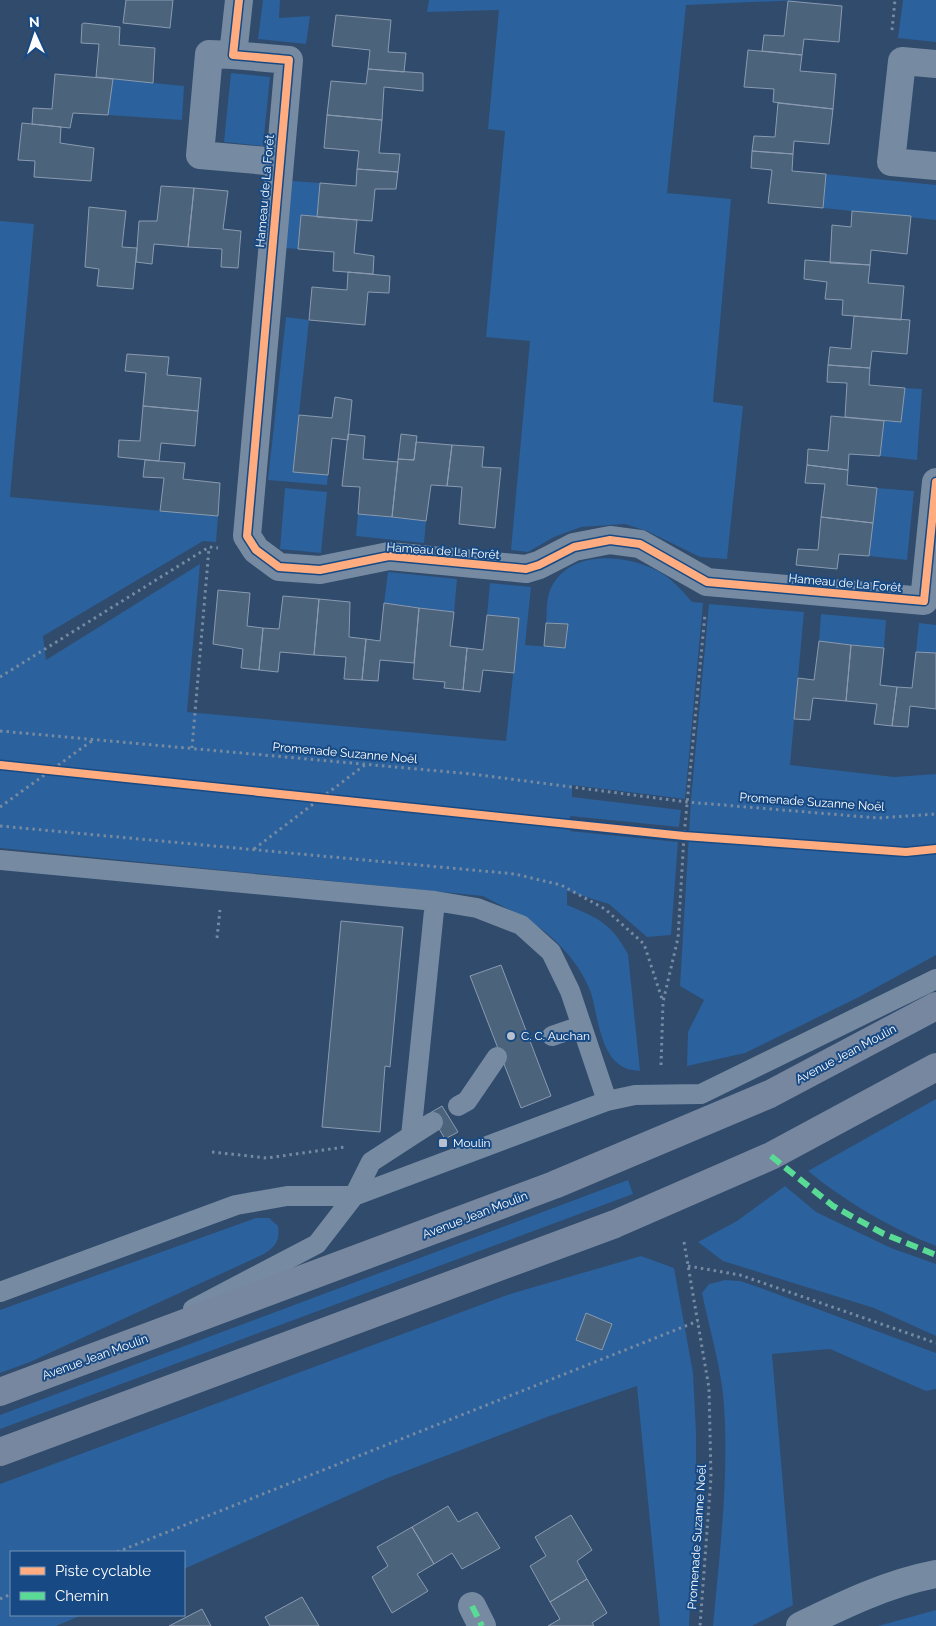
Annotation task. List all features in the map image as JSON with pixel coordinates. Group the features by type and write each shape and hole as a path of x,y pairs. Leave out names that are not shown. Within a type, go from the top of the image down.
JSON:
{"main road":[{"name":"Avenue Jean Moulin","path":"0,1392 554,1185 770,1094 936,1006"},
{"path":"0,1452 615,1224 771,1156 936,1067"}],"street":[{"path":"233,55 238,0"},
{"name":"Hameau de La Forêt","path":"278,162 200,155 209,54 289,60 278,162 268,316 247,536 256,550 279,566 320,570 389,556 526,569 539,565 574,547 610,540 640,544 707,582 930,602 936,482"},
{"path":"936,64 902,61 891,162 936,166"},
{"path":"800,1626 850,1601 921,1577 936,1574"}],"lane":[{"path":"0,860 222,882 435,900 477,908 521,925 551,952 570,991 607,1101"},
{"path":"411,1136 435,900"},
{"path":"0,1292 236,1205 287,1196 354,1196 607,1101 635,1095 701,1094 936,979"},
{"path":"552,1036 582,1026"},
{"path":"458,1106 467,1101 497,1057"},
{"path":"116,1349 317,1244 354,1196 370,1162 433,1122"}],"path":[{"path":"192,748 209,547"},
{"path":"0,677 209,547 256,550"},
{"path":"661,1068 663,1002 678,938 687,802 707,582"},
{"path":"0,807 93,739"},
{"path":"222,882 223,872 366,764"},
{"path":"212,1152 267,1158 350,1146"},
{"path":"688,1266 740,1275 936,1343"},
{"path":"120,1551 698,1321"}],"shaded area":[{"path":"263,0 280,0 279,18 310,16 306,44 258,39"},
{"path":"429,0 801,0 686,5 667,193 731,199 713,402 743,406 727,559 700,557 647,531 625,524 581,527 554,537 528,552 511,550 530,341 486,337 505,131 488,129 499,10 427,12"},
{"path":"903,0 936,0 936,42 898,38"},
{"path":"231,73 270,77 263,146 224,142"},
{"path":"113,79 184,86 182,120 108,115"},
{"path":"826,174 936,185 936,220 823,208"},
{"path":"292,181 320,183 317,217 301,215 298,249 285,248"},
{"path":"0,221 34,224 10,497 218,516 216,542 203,541 43,636 46,660 200,564 187,712 506,741 519,618 487,615 490,583 531,587 525,645 565,648 567,624 546,623 548,596 559,576 570,567 583,561 612,558 641,564 665,575 692,602 703,603 685,799 572,785 572,797 681,810 679,827 570,816 570,831 678,842 671,935 647,937 609,904 567,891 567,905 603,923 616,935 628,954 640,1071 625,1068 610,1055 601,1035 589,987 580,970 565,951 537,926 483,896 0,848"},
{"path":"286,317 309,320 293,471 328,475 327,485 268,480"},
{"path":"905,388 922,389 917,460 880,456 884,421 901,422"},
{"path":"285,488 327,492 321,553 280,549"},
{"path":"877,488 914,491 907,560 869,556"},
{"path":"358,514 426,521 424,543 356,536"},
{"path":"388,572 457,579 454,612 384,603"},
{"path":"709,604 804,612 790,765 894,777 936,774 936,955 859,997 745,1053 687,1066 688,1032 704,1000 680,986 691,799"},
{"path":"821,614 886,620 884,648 819,641"},
{"path":"919,623 936,625 936,653 916,652"},
{"path":"936,1099 936,1246 902,1231 869,1213 808,1171"},
{"path":"628,1180 633,1194 0,1429 0,1415"},
{"path":"785,1186 816,1212 891,1248 936,1264 936,1336 874,1308 723,1261 698,1242 737,1221"},
{"path":"256,1218 269,1218 278,1226 276,1243 264,1254 30,1362 0,1373 0,1310"},
{"path":"641,1256 674,1268 693,1373 696,1432 696,1501 689,1626 660,1626 637,1386 547,1417 385,1479 185,1569 185,1551 10,1551 10,1616 80,1616 56,1626 0,1626 0,1484 510,1294"},
{"path":"725,1280 740,1281 758,1287 936,1353 936,1389 926,1391 830,1349 772,1354 793,1605 752,1626 713,1626 725,1481 725,1423 719,1369 702,1293 709,1284"},
{"path":"936,1610 936,1626 878,1626"}],"building":[{"path":"126,0 173,0 170,28 123,23"},
{"path":"788,1 842,6 839,42 804,39 802,55 762,51 764,35 784,36"},
{"path":"336,15 391,20 388,52 406,53 404,72 368,69 370,50 332,46"},
{"path":"82,24 120,27 119,45 155,48 153,83 96,77 99,44 81,43"},
{"path":"748,50 802,55 800,71 836,74 833,109 773,102 774,89 744,87"},
{"path":"368,69 423,73 423,91 384,87 382,120 327,115 331,81 366,84"},
{"path":"55,74 113,79 108,115 73,113 70,128 32,124 33,108 52,109"},
{"path":"778,103 833,109 829,144 794,141 793,154 752,151 754,136 775,137"},
{"path":"327,115 382,120 379,153 400,154 398,172 357,169 359,151 324,148"},
{"path":"22,123 61,127 60,143 94,148 91,181 34,177 35,161 18,160"},
{"path":"752,151 793,154 792,171 826,174 823,208 768,203 772,170 751,168"},
{"path":"357,169 398,172 396,189 375,189 372,221 317,217 320,183 356,186"},
{"path":"161,186 194,188 188,247 154,244 152,264 136,262 139,221 157,221"},
{"path":"194,188 228,191 223,229 241,231 238,268 221,267 222,249 188,247"},
{"path":"89,207 126,211 122,247 137,248 133,289 97,286 99,269 85,267"},
{"path":"852,211 911,216 907,254 871,250 870,265 830,263 832,225 851,227"},
{"path":"301,215 357,220 354,253 374,256 373,274 333,271 334,252 298,249"},
{"path":"805,260 870,265 868,283 904,286 901,320 842,315 843,300 825,299 827,282 804,279"},
{"path":"348,272 390,276 389,293 368,292 365,325 309,320 312,287 347,290"},
{"path":"854,316 910,320 907,354 872,351 870,368 828,365 830,347 851,349"},
{"path":"127,354 169,357 167,375 201,378 198,411 143,406 146,373 125,371"},
{"path":"828,365 870,368 869,385 905,388 901,422 845,417 847,383 827,382"},
{"path":"335,397 352,400 348,440 332,438 328,475 293,472 299,415 332,418"},
{"path":"143,406 198,411 195,446 161,443 159,461 118,457 119,440 140,441"},
{"path":"831,416 884,421 880,456 849,454 848,470 807,465 808,449 828,451"},
{"path":"348,434 365,436 363,459 398,462 392,517 358,514 360,487 342,486"},
{"path":"401,434 417,436 414,460 398,459"},
{"path":"416,442 452,445 447,486 431,485 426,521 392,517 398,459 414,460"},
{"path":"452,445 484,447 482,467 501,468 495,528 459,524 462,487 447,486"},
{"path":"145,460 185,463 183,479 220,483 218,516 160,511 164,478 143,477"},
{"path":"807,465 848,470 847,485 877,488 873,523 821,517 825,484 805,483"},
{"path":"821,517 873,523 869,556 839,554 837,569 796,565 798,549 818,550"},
{"path":"218,590 250,593 247,626 263,628 259,670 241,668 243,649 213,644"},
{"path":"283,596 319,599 314,655 280,652 278,672 259,670 263,628 279,629"},
{"path":"319,599 350,602 349,637 366,639 362,680 344,679 346,657 314,655"},
{"path":"384,603 419,608 414,663 380,660 378,681 362,680 366,639 380,641"},
{"path":"419,608 454,612 450,646 467,648 463,690 444,688 445,682 413,679"},
{"path":"487,615 519,618 514,673 483,670 480,692 463,690 467,648 483,650"},
{"path":"546,623 568,624 565,648 544,646"},
{"path":"819,641 851,645 846,701 813,698 810,720 794,719 798,678 814,680"},
{"path":"851,645 884,648 880,685 897,687 892,726 874,724 877,704 846,701"},
{"path":"916,652 936,653 936,709 910,706 908,727 892,726 897,687 912,688"},
{"path":"341,921 403,927 390,1067 385,1066 380,1132 322,1127"},
{"name":"C. C. Auchan","path":"501,965 551,1096 521,1108 470,976"},
{"path":"442,1106 458,1132 445,1139 430,1113"},
{"path":"586,1313 612,1324 602,1350 576,1340"},
{"path":"448,1506 458,1522 477,1512 500,1548 462,1569 452,1553 434,1564 412,1527"},
{"path":"571,1515 592,1550 577,1561 587,1579 550,1602 530,1566 546,1556 535,1537"},
{"path":"412,1527 434,1564 417,1574 428,1591 392,1613 372,1577 388,1566 377,1547"},
{"path":"587,1579 607,1613 592,1623 594,1626 548,1626 560,1619 550,1602"},
{"path":"302,1597 319,1626 270,1626 265,1617"},
{"path":"202,1609 211,1626 169,1626"}],"marked path":[{"path":"771,1156 833,1206 884,1234 936,1255"},
{"path":"472,1606 482,1626"}],"cycle path":[{"path":"239,0 233,55 289,60 247,536 256,550 279,567 320,570 389,556 526,569 539,565 574,547 610,540 640,544 707,582 924,601 936,482"},
{"path":"0,765 684,836 906,852 936,849"}],"place":[{"name":"C. C. Auchan","path":"511,1036"},
{"name":"Moulin","path":"443,1143"}]}
